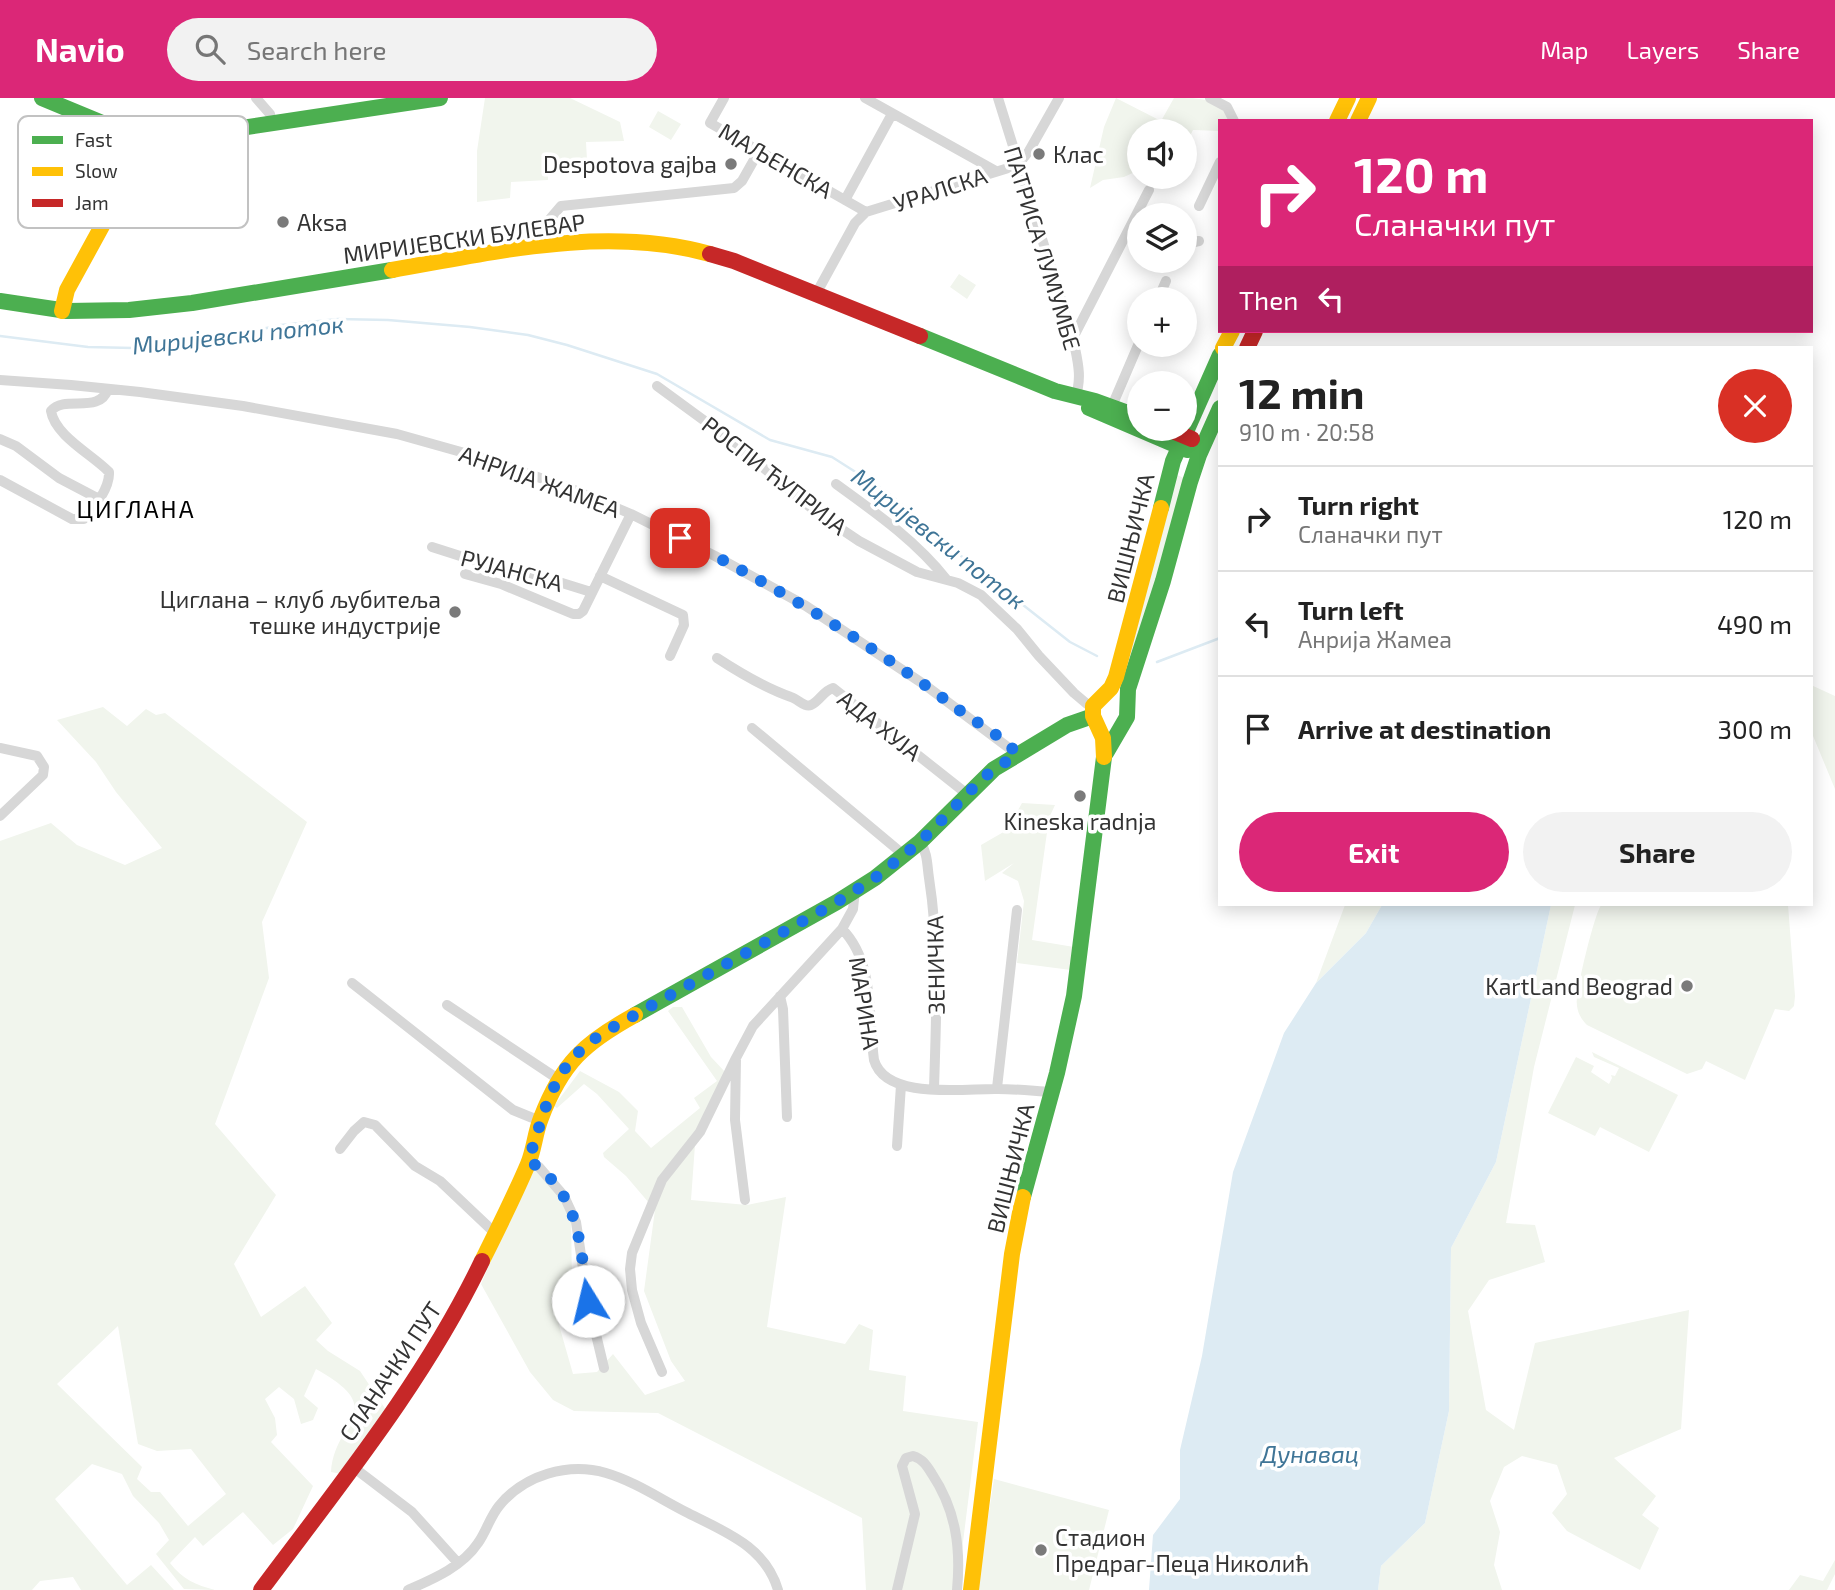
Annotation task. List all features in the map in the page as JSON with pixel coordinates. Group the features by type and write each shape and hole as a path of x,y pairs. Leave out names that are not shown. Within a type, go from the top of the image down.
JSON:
{"street":[{"path":"42,98 85,116"},
{"path":"256,98 270,114 272,124"},
{"path":"248,128 439,98"},
{"name":"МАЉЕНСКА","path":"723,98 709,123 866,212"},
{"path":"865,98 996,172"},
{"name":"ПАТРИСА ЛУМУМБЕ","path":"998,98 1073,338 1080,379 1075,398"},
{"name":"УРАЛСКА","path":"866,212 1018,164 1029,151 1059,98"},
{"path":"1210,98 1227,107 1233,119"},
{"path":"1338,119 1348,98"},
{"path":"1359,119 1369,98"},
{"path":"845,200 892,114"},
{"path":"541,245 543,227 561,206 734,188 743,181 759,151"},
{"path":"1199,206 1218,166"},
{"path":"1144,203 1149,190"},
{"path":"816,293 855,223 866,212"},
{"path":"62,311 67,290 101,228"},
{"name":"МИРИЈЕВСКИ БУЛЕВАР","path":"0,301 62,311 111,312 170,307 541,245 613,240 674,245 734,261 1075,398 1086,407 1127,421"},
{"path":"1073,338 1127,242"},
{"path":"1163,287 1166,281"},
{"path":"1112,406 1133,357"},
{"name":"ВИШЊИЧКА","path":"1197,398 1218,359"},
{"name":"АНРИЈА ЖАМЕА","path":"0,380 108,388 243,406 412,437 512,467 631,514 769,583 925,685 1017,754"},
{"name":"РОСПИ ЋУПРИЈА","path":"657,386 704,419 834,524 916,572 972,589 987,600 1017,629 1074,694 1097,710"},
{"path":"0,480 76,520 88,516 107,483 109,472 72,441 51,414 58,405 95,402 104,397 108,388"},
{"name":"МИРИЈЕВСКИ БУЛЕВАР","path":"1075,398 1090,399 1127,412"},
{"name":"ВИШЊИЧКА","path":"1104,759 1127,717 1128,689 1201,449 1218,412"},
{"path":"0,439 16,446 59,478 99,499"},
{"name":"ВИШЊИЧКА","path":"971,1590 1014,1244 1022,1201 1052,1092 1077,980 1104,759 1097,710 1114,683 1124,652 1175,441"},
{"name":"МИРИЈЕВСКИ БУЛЕВАР","path":"1184,441 1201,449"},
{"path":"836,484 909,538 947,580"},
{"path":"465,574 501,584 577,614 583,611 631,514"},
{"name":"РУЈАНСКА","path":"432,547 504,570 530,573 592,593"},
{"path":"600,576 681,612 685,619 684,625 670,656"},
{"name":"АДА ХУЈА","path":"717,658 771,690 792,697 806,706 833,688 967,794"},
{"path":"1121,725 1107,729 1097,710 1118,695 1127,707"},
{"name":"СЛАНАЧКИ ПУТ","path":"261,1590 353,1467 440,1342 496,1234 528,1161 540,1121 558,1079 576,1054 593,1040 855,890 920,842 984,777 1017,754 1097,710"},
{"path":"752,727 904,855"},
{"path":"0,748 37,756 44,767 43,775 0,816"},
{"name":"ЗЕНИЧКА","path":"920,842 926,857 934,905 934,1089"},
{"name":"МАРИНА","path":"855,890 853,909 842,929 855,944 863,966 876,1065 880,1071 901,1085"},
{"path":"997,1088 1017,910"},
{"path":"662,1372 641,1323 632,1290 632,1253 662,1180 700,1132 752,1026 842,929"},
{"path":"352,983 513,1110 540,1121"},
{"path":"780,996 783,1009 787,1117"},
{"path":"447,1005 558,1079"},
{"path":"736,1058 735,1120 745,1200"},
{"path":"897,1146 901,1085 934,1089 997,1088 1052,1092"},
{"path":"340,1149 364,1122 374,1125 415,1166 440,1181 496,1234"},
{"path":"528,1161 539,1167 564,1196 576,1222 592,1322 604,1368"},
{"path":"897,1590 915,1514 902,1466 906,1458 913,1456 926,1465 942,1489 950,1511 959,1551 957,1590"},
{"path":"353,1467 412,1512 458,1563"},
{"path":"408,1590 439,1576 458,1563 478,1544 495,1512 507,1498 536,1478 571,1469 607,1473 736,1537 758,1554 770,1570 778,1590"}],"shaded area":[{"path":"485,98 570,98 620,122 624,141 586,142 587,160 548,160 548,180 511,182 510,198 477,202 477,151"},
{"path":"1116,98 1157,119 1127,119 1127,176 1103,180 1090,188 1104,127"},
{"path":"1174,98 1201,99 1216,104 1232,119 1218,119 1218,131 1197,130 1197,119 1162,119"},
{"path":"658,111 681,124 671,140 649,127"},
{"path":"959,274 976,285 967,299 950,287"},
{"path":"1177,475 1184,478 1122,689 1118,687"},
{"path":"1813,686 1835,696 1835,789 1813,736"},
{"path":"103,707 127,726 146,709 156,715 165,713 307,822 262,922 269,978 215,1124 276,1195 234,1264 261,1317 305,1286 332,1323 316,1340 360,1371 390,1416 347,1475 331,1472 334,1454 353,1417 354,1406 350,1396 338,1383 316,1369 304,1396 318,1408 313,1420 301,1424 294,1399 279,1387 265,1399 275,1418 277,1435 271,1442 313,1486 293,1529 273,1545 243,1512 203,1546 195,1537 170,1563 190,1581 215,1590 184,1589 156,1554 169,1540 159,1523 133,1496 122,1474 92,1464 55,1499 127,1585 151,1565 174,1590 81,1590 73,1577 40,1581 32,1590 0,1590 0,841 51,823 77,845 125,865 162,848 116,792 96,762 57,720","holes":["118,1326 138,1444 157,1451 191,1449 226,1494 188,1526 160,1492 151,1492 137,1479 142,1467 57,1384"]},
{"path":"1022,803 1055,805 1049,818 1032,940 1074,947 1071,970 1017,963 1024,901 1018,881 1002,873 1014,863 985,881 981,845 1007,830"},
{"path":"1345,906 1381,906 1366,933 1316,983"},
{"path":"1551,906 1575,906 1534,1067 1506,1223 1535,1225 1545,1262 1489,1280 1468,1311 1486,1410 1514,1430 1535,1343 1689,1310 1681,1429 1614,1458 1656,1496 1642,1515 1659,1528 1640,1570 1567,1531 1552,1513 1567,1494 1557,1465 1522,1456 1504,1467 1490,1501 1500,1532 1494,1565 1502,1590 1378,1590 1381,1566 1425,1523 1449,1411 1451,1248 1496,1162"},
{"name":"KartLand Beograd","path":"1601,906 1788,906 1794,1006 1789,1011 1775,1009 1745,1080 1706,1061 1702,1069 1687,1074 1583,1021 1579,1014 1577,998"},
{"path":"673,1007 682,1007 711,1057 726,1073 696,1131 691,1200 747,1205 786,1197 767,1327 845,1344 859,1324 873,1330 869,1370 906,1376 903,1411 978,1422 957,1590 866,1590 862,1518 658,1413 574,1411 553,1400 530,1372 481,1284 533,1163 571,1208 572,1293 551,1297 573,1374 597,1372 613,1354 645,1395 685,1381 671,1361 644,1291 655,1210 603,1153 629,1129 597,1094 584,1084 557,1108 554,1106 580,1071 619,1092 638,1111 635,1131 651,1148 700,1108 694,1098 717,1081 668,1011"},
{"path":"1592,1052 1678,1095 1649,1152 1600,1127 1595,1136 1548,1113 1576,1057 1594,1066 1591,1072 1609,1084 1611,1075 1615,1076 1619,1068 1594,1057"},
{"name":"Стадион Предраг-Пеца Николић","path":"994,1479 1109,1510 1089,1590 977,1590"},
{"path":"1835,1560 1835,1574 1827,1590 1789,1590 1800,1575 1823,1581"}],"water":[{"name":"Дунавац","path":"1381,906 1551,906 1496,1162 1451,1248 1449,1411 1425,1523 1381,1566 1378,1590 1149,1590 1153,1535 1180,1499 1180,1450 1202,1356 1233,1172 1284,1033 1316,983 1366,933"}],"waterway":[{"name":"Миријевски поток","path":"0,336 88,347 133,348 338,319 470,327 528,335 567,345 657,374 770,440 832,457 887,492 956,552 1070,642 1097,656"},
{"name":"Миријевски поток","path":"1157,662 1218,639"}],"traffic: fast":[{"path":"42,98 85,116"},
{"path":"248,127 440,98"},
{"path":"0,301 67,311 129,310 192,303 392,270"},
{"path":"920,336 1055,391 1127,413"},
{"path":"1161,508 1173,461 1218,360"},
{"path":"1089,408 1187,450"},
{"path":"1106,753 1127,717 1128,689 1163,581 1190,482 1218,412"},
{"path":"635,1015 875,878 920,842 994,769 1067,725 1093,716"},
{"path":"1023,1197 1057,1073 1074,996 1104,757"}],"traffic: slow":[{"path":"1338,119 1348,98"},
{"path":"1359,119 1369,98"},
{"path":"62,311 67,290 101,228"},
{"path":"392,270 551,244 631,242 710,254"},
{"path":"1224,346 1231,333"},
{"path":"1104,757 1103,738 1093,716 1093,706 1111,688 1116,677 1161,508"},
{"path":"482,1261 528,1164 541,1118 557,1083 588,1045 635,1015"},
{"path":"971,1590 1012,1254 1023,1197"}],"traffic: jam":[{"path":"710,254 734,261 920,336"},
{"path":"1248,346 1254,333"},
{"path":"261,1590 351,1471 408,1389 435,1348 482,1261"}],"place":[{"name":"Клас","path":"1039,154"},
{"name":"Despotova gajba","path":"731,164"},
{"name":"Aksa","path":"283,222"},
{"name":"Циглана – клуб љубитеља тешке индустрије","path":"455,612"},
{"name":"Kineska radnja","path":"1080,796"},
{"name":"KartLand Beograd","path":"1687,986"},
{"name":"Стадион Предраг-Пеца Николић","path":"1041,1550"}],"district":[{"name":"ЦИГЛАНА","path":"136,508"}],"route":[{"path":"588,1301 579,1235 571,1208 554,1182 539,1167 528,1161 540,1121 561,1073 582,1048 608,1030 875,878 920,842 984,777 1017,754 925,685 839,626 769,583 680,538"}]}
